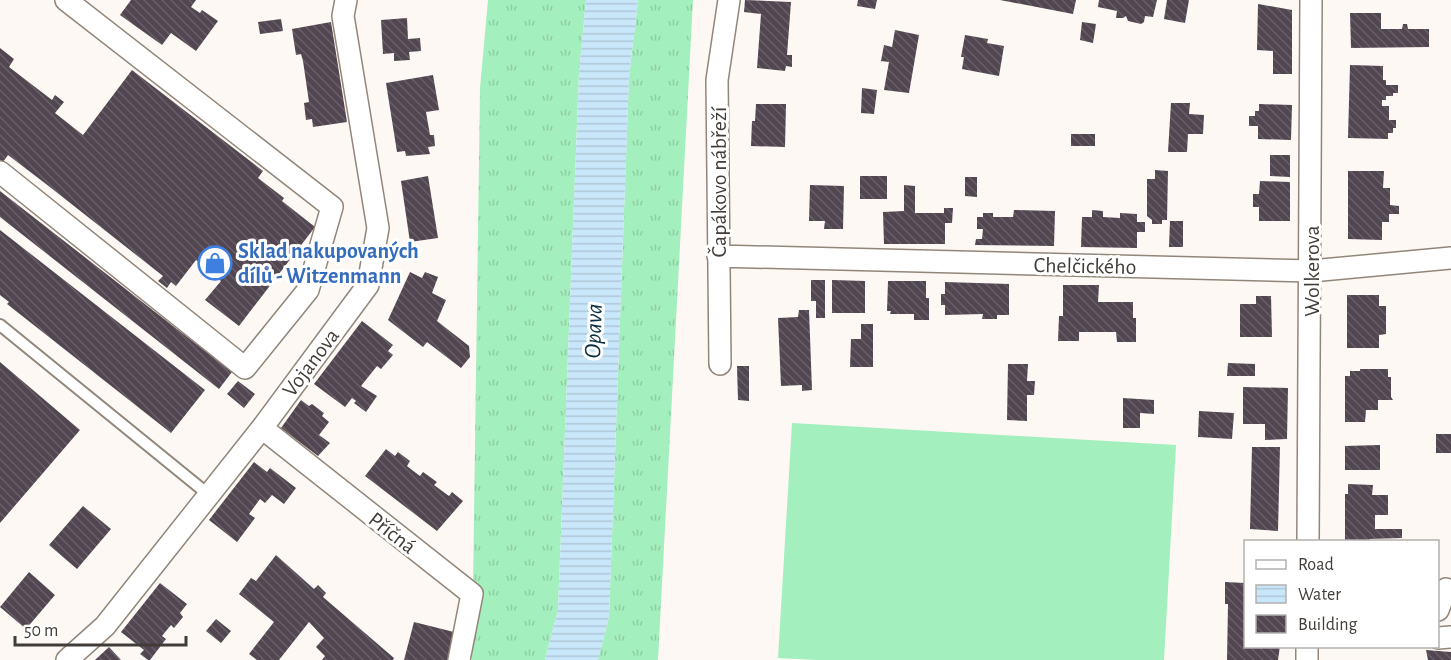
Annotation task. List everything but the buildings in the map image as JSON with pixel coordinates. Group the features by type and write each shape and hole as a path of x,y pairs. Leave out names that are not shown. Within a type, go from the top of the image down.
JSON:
{"street":[{"path":"0,172 245,368 308,290 332,207 66,0"},
{"name":"Vojanova","path":"67,660 105,626 262,428 368,285 378,228 343,16 346,0"},
{"name":"Čapákovo nábřeží","path":"720,364 717,80 729,0"},
{"name":"Wolkerova","path":"1308,540 1311,0"},
{"name":"Chelčického","path":"718,256 1311,271 1451,258"},
{"name":"Příčná","path":"262,428 472,594 459,660"},
{"path":"1439,605 1446,589"}],"lane":[{"path":"0,325 209,495"}],"green space":[{"path":"488,0 586,0 579,73 558,610 545,660 472,660 480,88"},
{"path":"638,0 693,0 658,660 598,660 609,617 629,77"},
{"path":"792,423 1176,445 1164,660 778,658"}],"water":[{"name":"Opava","path":"586,0 638,0 629,77 609,617 598,660 545,660 558,610 579,73"}],"place":[{"name":"Sklad nakupovaných dílů - Witzenmann","path":"215,263"}]}
